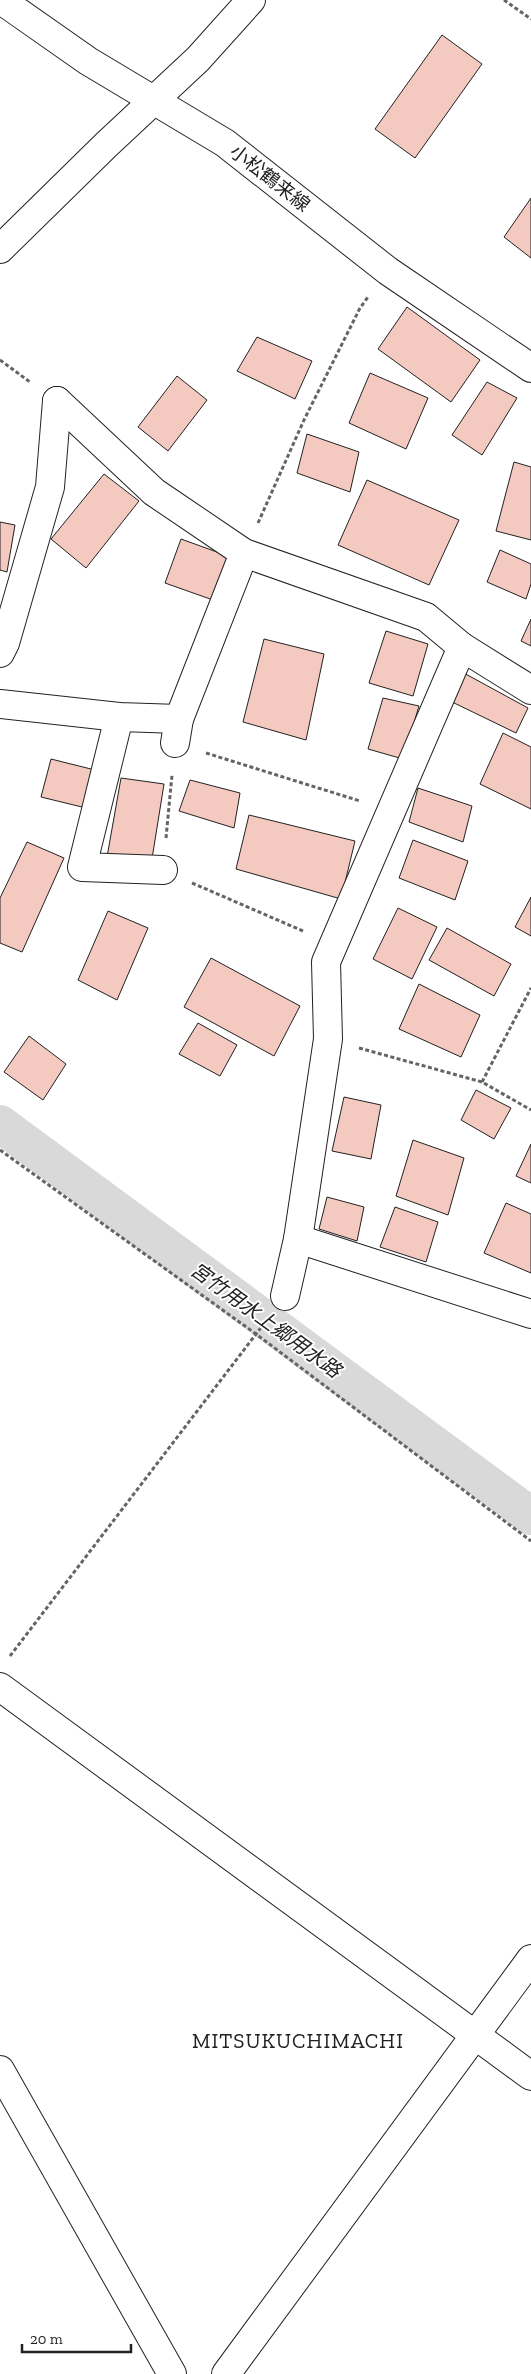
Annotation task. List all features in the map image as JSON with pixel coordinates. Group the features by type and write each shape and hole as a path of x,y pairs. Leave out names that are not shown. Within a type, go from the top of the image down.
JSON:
{"street":[{"name":"小松鶴来線","path":"1,0 88,61 225,143 388,271 531,368"},
{"path":"0,249 154,99 198,59 251,0"},
{"path":"56,401 154,492 244,553 426,617 462,647 531,690"},
{"path":"0,653 5,643 50,487 56,401"},
{"path":"0,704 119,717 177,731 244,553"},
{"path":"285,1296 298,1239 328,1039 326,962 462,647"},
{"path":"119,717 82,867 163,870"},
{"path":"298,1239 531,1314"},
{"path":"2,1674 531,2076"},
{"path":"226,2374 531,1959"},
{"path":"0,2070 172,2374"}],"path":[{"path":"504,0 531,19"},
{"path":"244,553 304,420 360,308 388,271"},
{"path":"0,360 56,401"},
{"path":"334,945 163,870 177,731 391,812"},
{"path":"482,1082 531,988"},
{"path":"328,1039 482,1082 531,1110"},
{"path":"0,1150 256,1334 531,1540"},
{"path":"2,1674 256,1334"}],"building":[{"path":"442,35 482,64 415,158 375,129"},
{"path":"531,198 531,258 504,237"},
{"path":"407,307 480,360 451,402 378,349"},
{"path":"257,337 312,361 295,399 237,371"},
{"path":"370,373 428,398 406,449 349,423"},
{"path":"177,376 207,400 168,451 138,427"},
{"path":"487,382 517,398 482,455 452,435"},
{"path":"307,434 359,452 350,492 297,473"},
{"path":"514,462 531,467 531,540 496,531"},
{"path":"104,474 139,501 86,568 51,539"},
{"path":"367,480 459,520 429,585 338,545"},
{"path":"0,522 15,525 7,572 0,570"},
{"path":"181,539 228,556 213,600 165,583"},
{"path":"500,550 531,564 531,584 526,599 487,582"},
{"path":"531,619 531,646 521,641"},
{"path":"386,631 428,644 413,696 369,683"},
{"path":"264,639 324,654 306,740 243,722"},
{"path":"462,672 528,708 516,733 448,700"},
{"path":"383,698 419,706 403,759 368,749"},
{"path":"503,733 531,747 531,809 480,784"},
{"path":"51,759 95,770 86,808 41,797"},
{"path":"121,778 164,784 151,865 107,857"},
{"path":"190,780 240,793 234,828 179,811"},
{"path":"418,788 472,806 463,842 409,822"},
{"path":"249,815 355,841 341,899 236,869"},
{"path":"413,840 468,861 455,900 399,878"},
{"path":"27,842 64,858 22,952 0,943 0,898"},
{"path":"531,897 531,936 515,927"},
{"path":"398,908 437,927 412,979 373,959"},
{"path":"108,911 148,928 117,1000 78,980"},
{"path":"447,928 511,964 494,996 429,960"},
{"path":"211,958 300,1006 274,1056 184,1007"},
{"path":"419,984 480,1015 461,1057 399,1029"},
{"path":"198,1023 237,1045 220,1076 179,1054"},
{"path":"29,1036 66,1064 43,1100 4,1072"},
{"path":"476,1090 511,1108 494,1139 461,1120"},
{"path":"344,1097 381,1105 371,1159 332,1151"},
{"path":"413,1140 464,1158 448,1215 396,1196"},
{"path":"531,1144 531,1183 516,1176"},
{"path":"327,1197 364,1207 357,1241 319,1229"},
{"path":"506,1203 531,1214 531,1273 484,1253"},
{"path":"395,1207 438,1222 426,1262 380,1247"}],"waterway":[{"name":"宮竹用水上郷用水路","path":"0,1124 531,1516"}],"district":[{"name":"MITSUKUCHIMACHI","path":"298,2040"}]}
